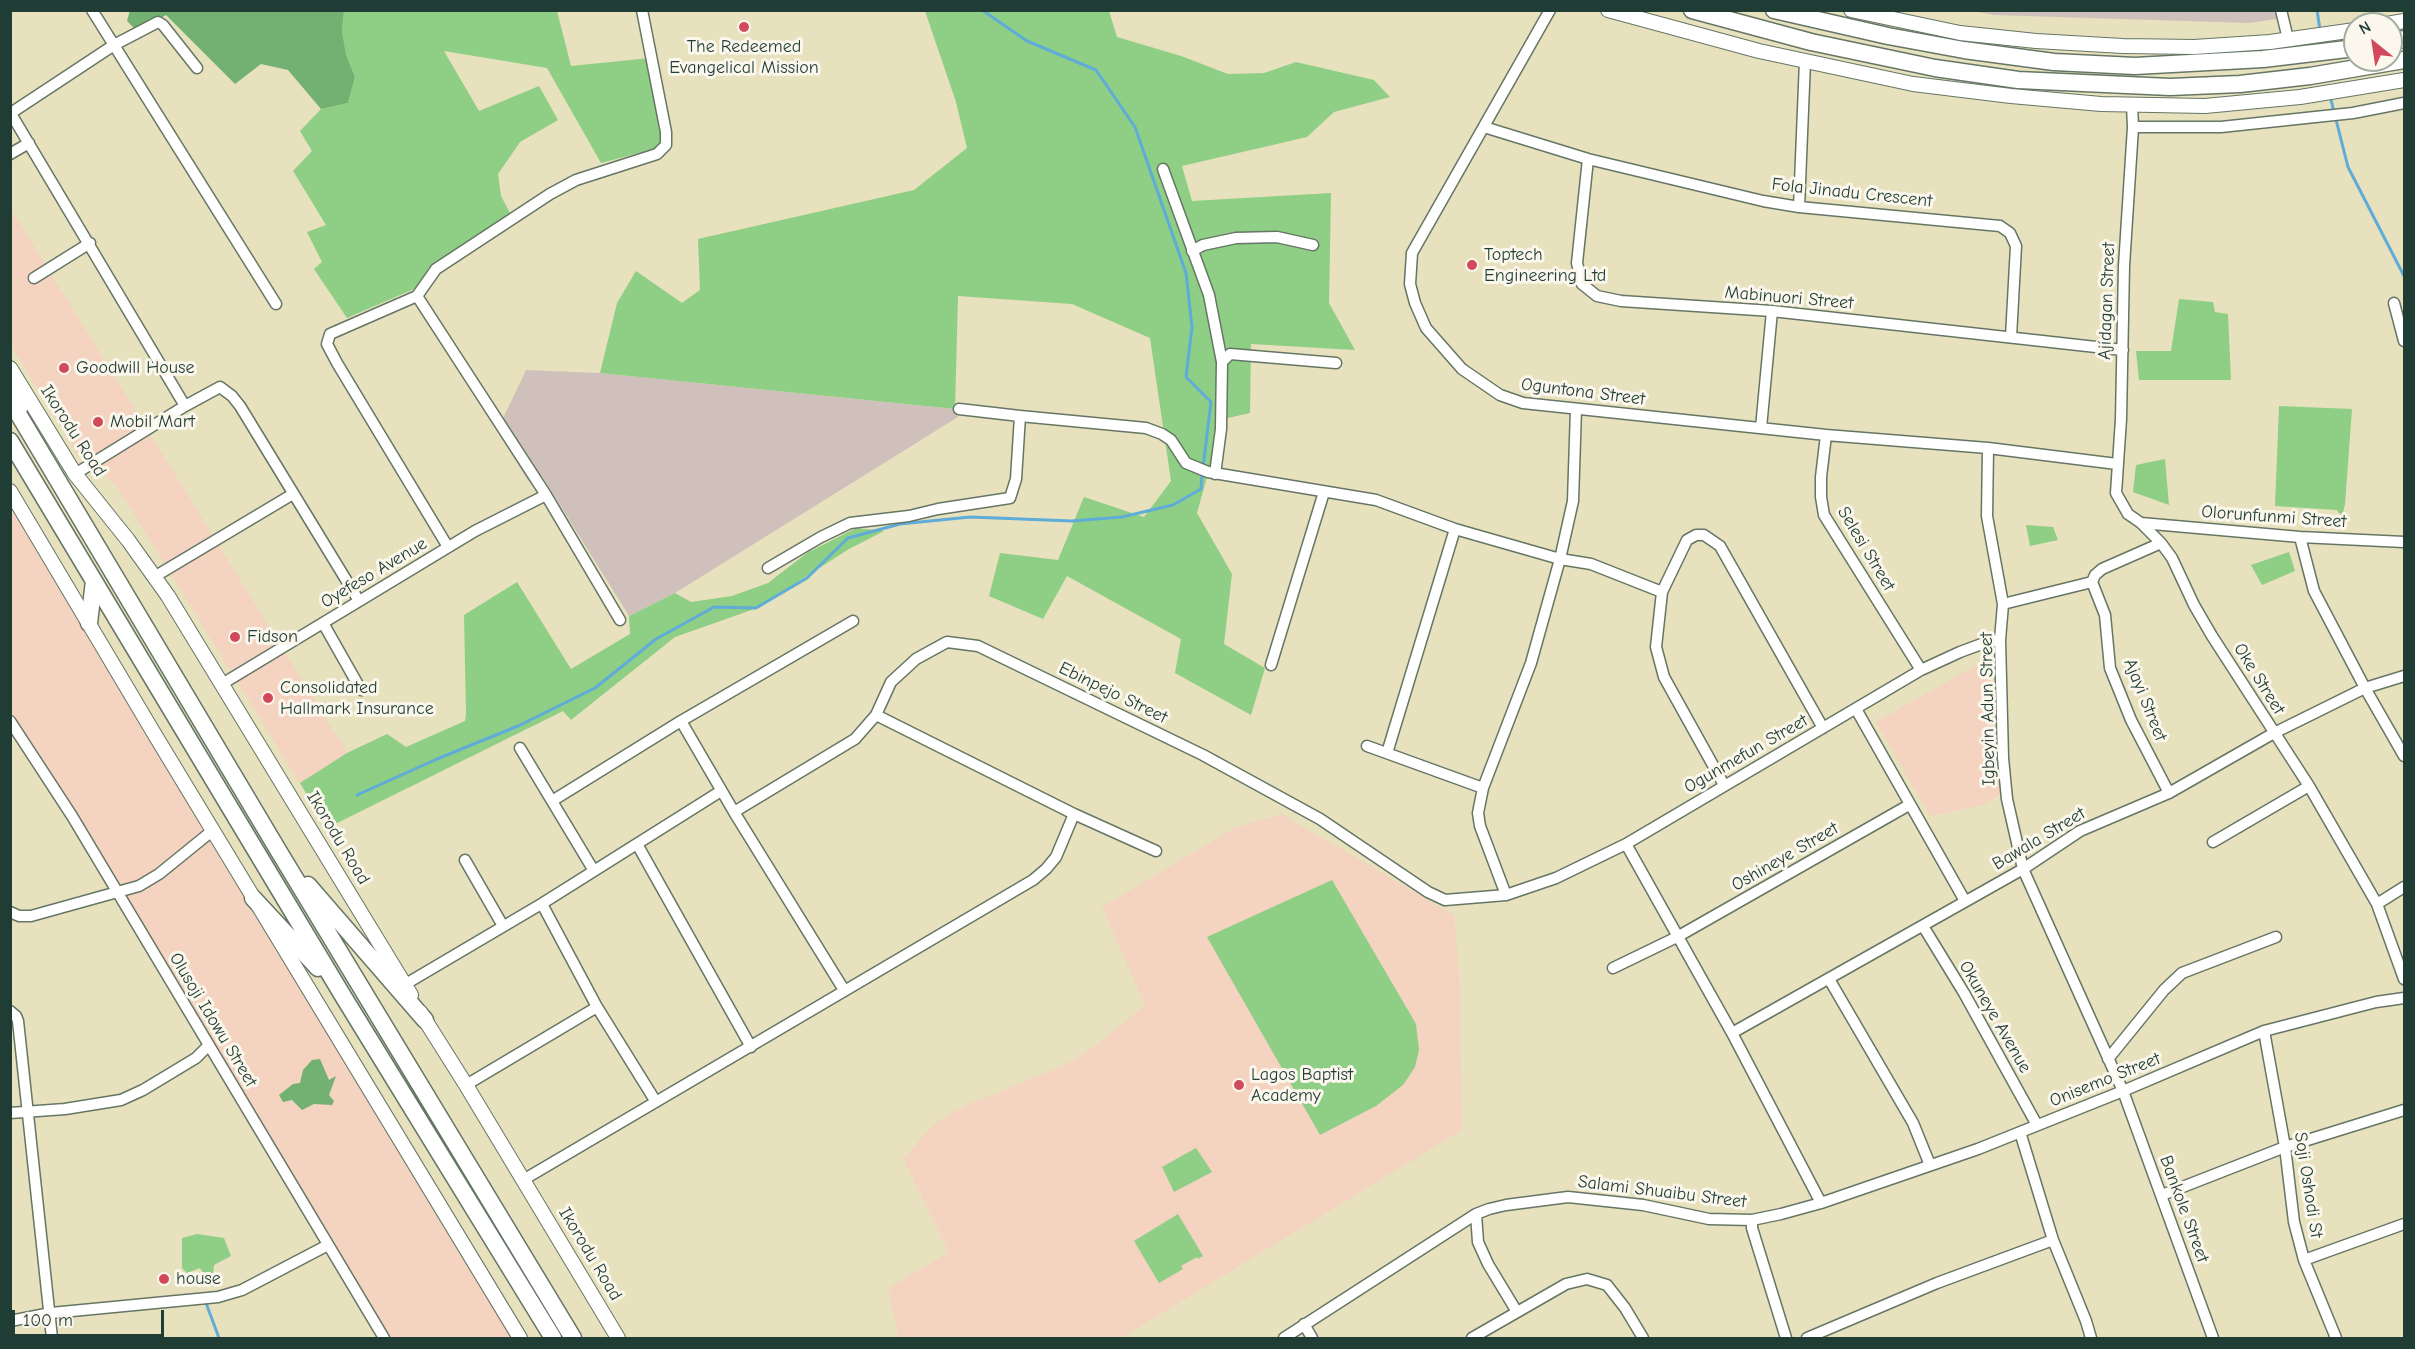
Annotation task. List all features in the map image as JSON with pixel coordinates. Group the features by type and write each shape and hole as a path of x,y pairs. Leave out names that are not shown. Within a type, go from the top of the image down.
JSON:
{"highway":[{"path":"1692,10 1822,45 1935,68 2019,80 2170,87 2240,84 2310,76 2404,60"},
{"path":"1774,10 1888,36 1964,50 2054,62 2135,66 2306,55 2343,50"},
{"path":"10,383 25,424"},
{"name":"Ikorodu Road","path":"10,400 573,1338"},
{"path":"10,441 343,996 553,1338"},
{"path":"89,623 94,581"},
{"path":"278,850 425,1020"},
{"path":"253,898 343,996"}],"main road":[{"path":"1608,10 1759,51 1913,84 2101,104 2205,106 2314,95 2404,80"},
{"path":"1851,10 1960,33 2036,41 2123,46 2194,47 2343,32"},
{"name":"Ikorodu Road","path":"10,368 75,474 128,540 168,596 618,1338"},
{"path":"10,491 212,831 520,1338"}],"street":[{"path":"92,10 276,304"},
{"path":"448,547 327,344 330,334 417,296 436,269 541,199 576,180 657,154 666,145 666,132 642,10"},
{"name":"Oguntona Street","path":"1550,10 1412,253 1410,277 1415,303 1426,328 1442,349 1462,369 1500,395 1523,403 1826,435 1988,448 2118,470"},
{"path":"2281,10 2288,39"},
{"path":"185,406 11,113 114,45 158,22 163,25 197,68"},
{"path":"1799,207 1805,61"},
{"path":"2133,127 2221,127 2317,118 2404,103"},
{"name":"Ajidagan Street","path":"2118,470 2124,266 2133,127 2132,105"},
{"name":"Fola Jinadu Crescent","path":"1484,127 1588,159 1751,198 1799,207 1990,223 2006,229 2016,246 2012,337"},
{"path":"10,154 29,143"},
{"name":"Mabinuori Street","path":"1588,159 1577,263 1582,284 1597,296 1621,302 1772,311 2123,350"},
{"path":"1163,169 1209,295 1222,362 1221,429 1212,473"},
{"path":"1192,251 1203,245 1236,238 1276,237 1313,245"},
{"path":"34,278 90,243"},
{"path":"417,296 546,495 620,620"},
{"path":"2394,303 2404,341"},
{"path":"1761,428 1772,311"},
{"path":"1222,362 1230,354 1336,363"},
{"path":"75,474 220,387 232,396 359,601"},
{"path":"959,409 1146,428 1171,440 1186,463 1212,473 1376,500 1455,529 1560,559 1591,564 1662,592"},
{"path":"1506,895 1480,825 1478,813 1483,788 1530,663 1560,559 1574,501 1576,410"},
{"path":"768,568 850,523 909,516 938,508 1010,498 1016,479 1020,416"},
{"name":"Selesi Street","path":"1826,435 1821,477 1824,515 1921,670"},
{"name":"Igbeyin Adun Street","path":"1988,448 1987,516 2003,604 2000,640 2003,758 2007,799 2023,869 2123,1092"},
{"name":"Oke Street","path":"2118,470 2116,493 2121,505 2128,514 2142,523 2162,543 2172,558 2194,605 2309,786 2377,904 2404,979"},
{"path":"1271,665 1324,492"},
{"path":"154,577 293,494"},
{"name":"Oyefeso Avenue","path":"222,684 448,547 546,495"},
{"name":"Olorunfunmi Street","path":"2142,523 2300,537 2404,542"},
{"path":"1388,753 1455,529"},
{"path":"1724,785 1664,677 1656,647 1662,592 1687,540 1696,535 1704,535 1713,539 1720,546 1824,728"},
{"path":"2300,537 2314,591 2404,756"},
{"path":"2003,604 2092,582 2095,575 2102,569 2162,543"},
{"name":"Ajayi Street","path":"2092,582 2105,615 2110,668 2132,720 2169,793"},
{"path":"552,801 681,721 853,621"},
{"path":"323,623 362,690"},
{"name":"Ogunmefun Street","path":"1506,895 1556,878 1626,844 1921,670 1960,651 2000,640"},
{"name":"Ebinpejo Street","path":"734,812 855,740 876,715 891,682 916,659 947,642 978,646 1203,754 1320,819 1428,892 1445,900 1506,895"},
{"name":"Bawala Street","path":"1732,1033 2023,869 2080,831 2169,793 2274,734 2365,688 2404,676"},
{"path":"1856,709 1965,901"},
{"path":"876,715 1074,814 1156,851"},
{"name":"Olusoji Idowu Street","path":"10,721 72,816 384,1338"},
{"path":"681,721 734,812 844,990"},
{"path":"1367,746 1483,788"},
{"path":"520,748 594,871"},
{"path":"2213,843 2309,786"},
{"path":"404,984 542,904 722,791"},
{"name":"Oshineye Street","path":"1613,968 1677,936 1909,805"},
{"path":"523,1180 1023,885 1046,869 1056,857 1074,814"},
{"path":"10,912 19,916 31,916 139,886 159,874 212,831"},
{"path":"637,844 751,1047"},
{"path":"1626,844 1732,1033 1821,1203"},
{"path":"465,860 504,926"},
{"path":"2377,904 2404,887"},
{"path":"542,904 597,1006 657,1102"},
{"name":"Okuneye Avenue","path":"1923,926 1964,993 2037,1125"},
{"path":"2108,1059 2164,990 2182,973 2276,937"},
{"path":"1829,978 1913,1123 1930,1166"},
{"name":"Onisemo Street","path":"1821,1203 2020,1132 2123,1092 2264,1031 2376,1002 2404,998"},
{"path":"466,1084 597,1006"},
{"path":"10,1011 18,1021 52,1338"},
{"name":"Soji Oshodi St","path":"2264,1031 2285,1147 2294,1222 2304,1260 2337,1338"},
{"path":"10,1113 65,1109 121,1100 196,1058 210,1045"},
{"name":"Bankole Street","path":"2123,1092 2213,1338"},
{"path":"2162,1195 2285,1147 2404,1110"},
{"path":"2020,1132 2053,1240 2091,1338"},
{"name":"Salami Shuaibu Street","path":"1284,1338 1476,1214 1506,1204 1568,1197 1643,1205 1709,1219 1752,1220 1821,1203"},
{"path":"1476,1214 1478,1242 1516,1312"},
{"path":"1752,1220 1752,1228 1786,1338"},
{"path":"2304,1260 2404,1224"},
{"path":"1807,1338 1937,1283 2053,1240"},
{"path":"10,1321 51,1313 218,1297 242,1290 328,1245"},
{"path":"1472,1338 1566,1284 1587,1279 1607,1285 1625,1308 1643,1338"},
{"path":"1304,1324 1312,1338"}],"shaded area":[{"path":"2281,10 2283,18 2249,23 1994,15 1972,11"},
{"path":"11,209 347,753 300,783 116,485 77,454 11,345"},
{"path":"526,370 600,373 955,409 958,417 675,593 629,616 542,476 529,482 497,431"},
{"path":"11,499 512,1338 382,1338 11,721"},
{"path":"1989,658 2000,794 1986,804 1930,816 1876,722"},
{"name":"Lagos Baptist Academy","path":"1281,814 1454,915 1459,974 1462,1130 1121,1338 897,1338 897,1326 888,1288 948,1253 903,1159 935,1123 967,1105 1067,1064 1094,1047 1145,1005 1102,907 1234,828"}],"green space":[{"path":"130,10 344,11 342,31 346,54 355,77 348,103 321,109 288,70 261,64 235,84 166,15 138,32 127,21"},
{"path":"344,11 557,11 571,66 650,58 665,146 601,163 547,68 444,51 479,111 539,86 558,120 520,142 498,174 501,196 511,215 429,267 421,286 347,318 314,269 322,262 307,232 326,225 293,171 312,151 300,131 321,109 348,103 355,77 346,54 342,31"},
{"path":"925,11 1109,11 1117,37 1181,56 1228,74 1264,73 1296,62 1374,80 1390,97 1334,112 1307,137 1182,166 1192,201 1331,193 1329,303 1355,350 1251,344 1250,413 1223,419 1197,513 1232,574 1224,644 1265,668 1251,715 1175,673 1181,639 1067,576 1043,619 989,596 1000,553 1058,560 1084,497 1144,517 1171,481 1150,338 1072,304 958,296 955,409 600,373 617,303 636,271 682,303 700,290 698,239 914,190 967,148 956,102"},
{"path":"2179,299 2213,302 2215,312 2228,314 2231,380 2139,380 2136,351 2171,351"},
{"path":"2279,406 2352,409 2342,517 2337,510 2275,506"},
{"path":"2165,459 2169,505 2133,492 2136,465"},
{"path":"2026,525 2053,527 2058,540 2030,546"},
{"path":"856,528 884,531 849,549 757,608 675,637 571,720 563,711 327,828 300,783 347,753 387,734 406,747 465,721 464,615 517,582 571,669 630,634 629,616 675,593 691,602 732,596 768,583 807,553"},
{"path":"2289,552 2295,571 2262,585 2251,565"},
{"path":"1332,880 1416,1024 1419,1050 1415,1067 1403,1085 1376,1106 1320,1135 1207,937"},
{"path":"320,1059 329,1080 336,1076 329,1095 334,1101 332,1105 314,1104 302,1110 292,1100 283,1102 279,1095 293,1084 300,1083 303,1070 312,1060"},
{"path":"1196,1148 1212,1172 1174,1192 1162,1167"},
{"path":"1178,1214 1203,1256 1181,1266 1183,1269 1159,1283 1134,1241"},
{"path":"197,1234 224,1238 231,1256 214,1265 212,1287 200,1268 187,1273 182,1268 182,1238"}],"waterway":[{"path":"982,10 1027,41 1096,70 1135,127 1186,273 1192,327 1186,377 1211,402 1203,467"},
{"path":"2317,10 2320,30"},
{"path":"2330,96 2348,167 2404,276"},
{"path":"357,795 518,726 595,688 656,639 714,607 756,608 807,578 848,538 900,524 970,517 1072,521 1122,517 1173,505 1201,489 1202,474"},
{"path":"206,1303 219,1338"}],"place":[{"name":"The Redeemed Evangelical Mission","path":"744,27"},
{"name":"Toptech Engineering Ltd","path":"1472,265"},
{"name":"Goodwill House","path":"64,368"},
{"name":"Mobil Mart","path":"98,422"},
{"name":"Fidson","path":"235,637"},
{"name":"Consolidated Hallmark Insurance","path":"268,698"},
{"name":"Lagos Baptist Academy","path":"1239,1085"},
{"name":"house","path":"164,1279"}]}
